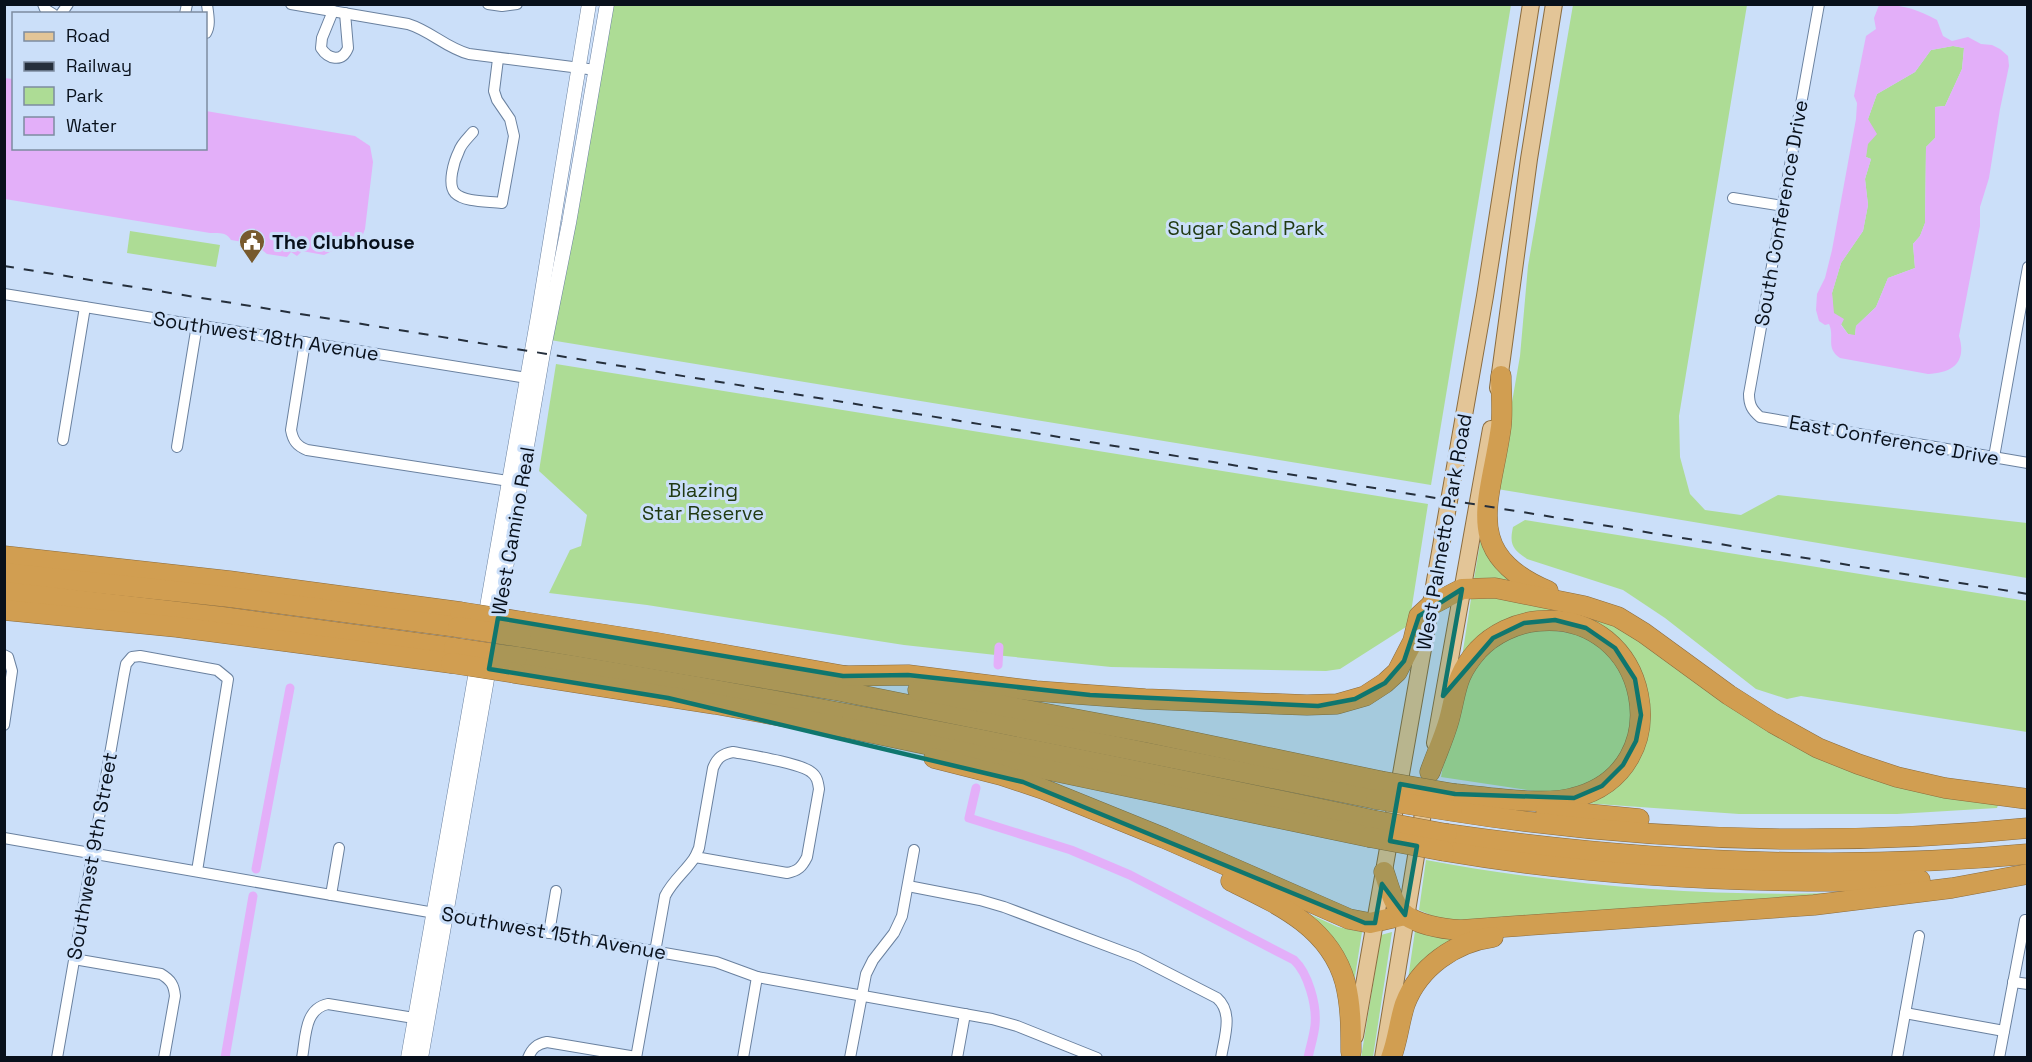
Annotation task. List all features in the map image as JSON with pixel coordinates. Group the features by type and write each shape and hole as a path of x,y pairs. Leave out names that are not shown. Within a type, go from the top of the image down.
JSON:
{"highway":[{"path":"1501,376 1501,424 1486,515 1491,538 1506,564 1521,577 1537,586 1584,606 1618,617 1632,625 1750,709 1818,748 1877,771 1913,781 1962,791 2028,799"},
{"path":"4,556 229,581 459,620 668,644 1150,733 1378,790"},
{"path":"4,573 459,620"},
{"path":"843,676 908,675 976,685 1134,698 1308,705 1337,704 1365,696 1397,672 1413,642 1419,616 1431,605 1462,589 1506,590 1584,606"},
{"path":"4,592 234,618 453,656 707,688 896,722 1371,829"},
{"path":"4,610 453,656"},
{"path":"522,629 706,666 1453,803 1558,800 1584,795 1610,779 1633,750 1639,732 1640,698 1635,679 1627,663 1616,648 1602,637 1586,628 1555,620 1524,623 1493,638 1474,655 1458,679 1449,719 1430,772"},
{"path":"516,665 756,720 853,739 1001,775 1044,789 1126,822 1337,915 1360,922 1376,923 1405,915"},
{"path":"668,698 763,712 1446,842 1548,866 1662,877 1798,882 1920,880 2028,873"},
{"path":"1453,803 1487,802 1581,814 1683,822 1795,826 1920,824 2028,818"},
{"path":"1453,803 1473,815 1593,829 1719,837 1890,836 2028,828"},
{"path":"1473,815 1581,814"},
{"path":"1126,822 1155,843 1280,905 1312,928 1332,954 1345,982 1350,1010 1351,1055"},
{"path":"1446,842 1726,862 1873,863 2028,854"},
{"path":"1384,872 1394,900 1405,915 1432,926 1461,930 1814,905 1952,888 2028,873"},
{"path":"1391,1058 1398,1040 1403,1012 1411,993 1423,974 1450,952 1488,937 1614,918"}],"main road":[{"name":"West Palmetto Park Road","path":"1351,1055 1485,296 1531,4"},
{"name":"West Palmetto Park Road","path":"1383,1058 1405,915 1501,376 1529,159 1554,4"}],"street":[{"path":"207,4 209,22 207,31"},
{"path":"291,4 408,24 424,30 453,49 469,54 596,70"},
{"path":"488,4 517,4"},
{"name":"West Camino Real","path":"515,483 527,378 589,4"},
{"name":"West Camino Real","path":"408,1058 421,1019 515,483 569,223 607,4"},
{"name":"South Conference Drive","path":"1761,417 1753,411 1749,403 1749,394 1819,4"},
{"path":"473,132 459,150 451,179 453,188 456,193 466,199 502,202 514,136 510,118 497,100 494,91 498,59"},
{"path":"1733,198 1783,206"},
{"path":"1994,457 2028,267"},
{"name":"Southwest 18th Avenue","path":"4,294 527,378"},
{"path":"63,440 85,307"},
{"path":"177,447 197,325"},
{"path":"305,342 291,430 299,447 515,483"},
{"name":"East Conference Drive","path":"1761,417 2028,463"},
{"path":"4,725 12,671 6,656"},
{"name":"Southwest 9th Street","path":"57,1058 124,674 126,664 132,657 140,656 217,670 228,679 196,871"},
{"path":"529,1054 538,1044 547,1042 636,1057 665,896 676,879 690,865 699,848 713,768 717,760 724,754 733,752 759,756 812,772 819,789 807,857 803,866 796,871 786,873 695,857"},
{"name":"Southwest 15th Avenue","path":"4,838 716,962 757,977 965,1014 1017,1026 1097,1058"},
{"path":"331,895 339,848"},
{"path":"850,1058 861,995 869,967 898,925 914,850"},
{"path":"908,886 988,902 1110,946 1137,957 1217,998 1226,1009 1227,1024 1221,1058"},
{"path":"549,933 555,891"},
{"path":"1999,1058 2025,920"},
{"path":"1897,1058 1919,936"},
{"path":"74,959 161,974 169,979 175,996 164,1058"},
{"path":"743,1058 757,977"},
{"path":"2013,982 2028,984"},
{"path":"302,1058 309,1020 319,1006 328,1004 421,1019"},
{"path":"1905,1013 2004,1031"},
{"path":"957,1058 965,1014"},
{"name":"West Camino Real","path":"421,1019 421,1058"}],"highlighted area":[{"path":"1462,589 1443,696 1493,638 1524,623 1555,620 1586,628 1615,648 1635,679 1641,715 1636,741 1623,765 1602,786 1574,798 1455,794 1400,784 1390,841 1417,846 1405,915 1382,884 1375,923 1365,923 1023,782 668,698 489,669 498,618 843,676 908,675 1090,695 1318,706 1355,699 1385,683 1404,661 1419,616"}],"green space":[{"name":"Sugar Sand Park","path":"610,5 1511,5 1431,485 550,340"},
{"path":"1573,5 1747,5 1679,416 1680,457 1690,494 1705,510 1741,515 1778,495 2027,523 2027,578 1497,489 1520,356 1528,266"},
{"path":"1953,46 1964,48 1962,69 1945,106 1935,107 1935,138 1926,147 1925,223 1920,236 1913,244 1915,268 1888,278 1876,307 1856,326 1855,336 1848,334 1833,313 1832,293 1841,263 1863,231 1868,205 1865,179 1871,159 1866,157 1868,119 1877,94 1915,72 1931,50"},
{"path":"130,231 220,245 216,267 127,253"},
{"name":"Blazing Star Reserve","path":"556,364 1428,504 1409,625 1340,669 1326,671 1111,667 904,645 647,605 549,593 570,550 581,546 587,515 539,471"},
{"path":"1525,520 2027,601 2027,732 1801,696 1787,699 1756,689 1665,618 1623,590 1527,559 1515,549 1512,542 1513,527"},
{"path":"1482,532 1515,583 1474,579"},
{"path":"1498,595 1607,618 1759,721 1999,802 1997,808 1897,814 1739,814 1583,803 1633,758 1635,667 1556,616 1462,657 1471,599"},
{"path":"1529,627 1590,636 1626,672 1634,723 1615,766 1584,787 1547,793 1441,777 1454,705 1479,655"},
{"path":"1426,860 1527,876 1629,887 1732,893 1834,893 1835,900 1447,922 1419,910"},
{"path":"1307,913 1338,927 1362,932 1353,989"},
{"path":"1415,931 1432,936 1466,938 1407,986"},
{"path":"1392,932 1373,1057 1361,1058 1381,935"}],"water":[{"path":"1879,5 1909,8 1937,20 1943,36 1952,41 1968,37 1981,44 1992,45 2008,56 2009,66 1989,178 1980,207 1980,226 1959,336 1961,353 1956,364 1937,373 1928,374 1840,358 1833,350 1829,324 1825,325 1819,321 1816,310 1817,294 1825,278 1832,250 1856,119 1857,103 1854,96 1866,36 1876,29 1874,18","holes":["1953,46 1964,48 1962,69 1945,106 1935,107 1935,138 1926,147 1925,223 1920,236 1913,244 1915,268 1888,278 1876,307 1856,326 1855,335 1848,334 1841,325 1844,319 1834,313 1832,293 1841,263 1863,231 1868,205 1865,179 1871,159 1866,157 1868,144 1877,134 1868,119 1877,94 1915,72 1931,50"]},
{"path":"4,78 12,79 12,150 207,150 207,111 355,136 370,146 373,162 365,229 359,245 352,251 336,249 324,255 302,251 297,256 291,252 287,257 267,254 255,244 231,240 222,234 5,199"}],"waterway":[{"path":"998,665 999,647"},
{"path":"256,869 290,688"},
{"path":"976,788 969,818 1071,850 1130,875 1294,960 1307,981 1315,1008 1314,1029 1308,1058"},
{"path":"225,1058 253,896"}],"railway":[{"path":"4,266 2028,594"}],"place":[{"name":"The Clubhouse","path":"252,265"}]}
